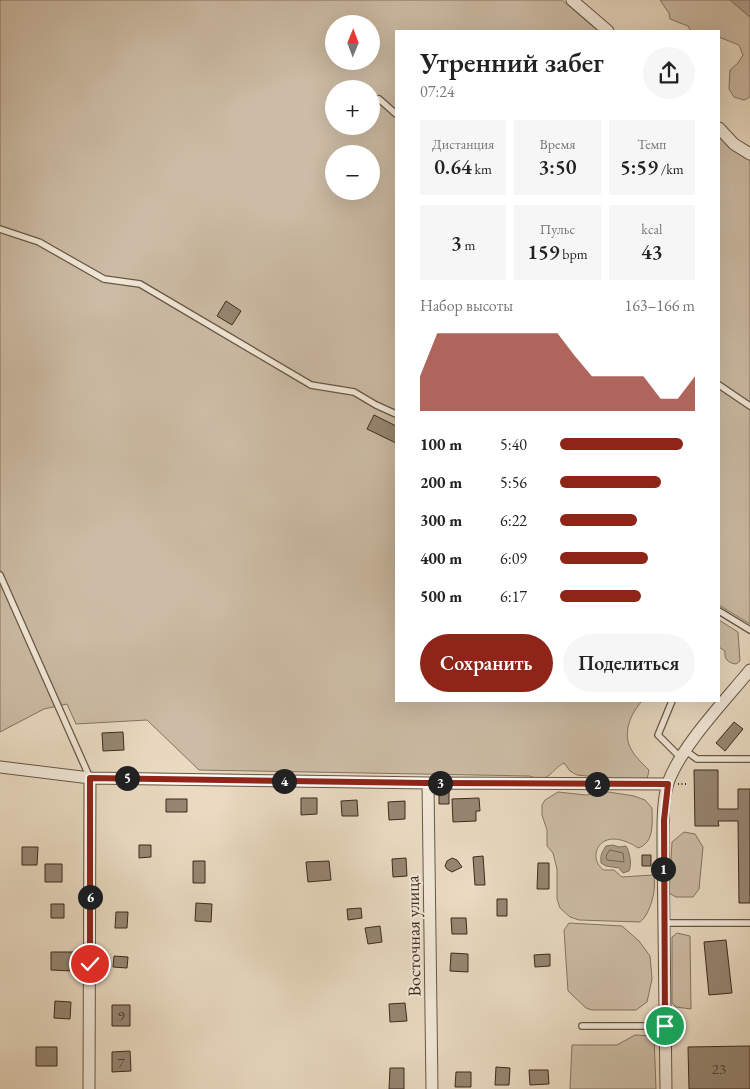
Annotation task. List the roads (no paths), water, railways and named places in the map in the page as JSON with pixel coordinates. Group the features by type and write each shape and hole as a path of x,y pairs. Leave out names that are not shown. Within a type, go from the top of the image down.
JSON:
{"street":[{"path":"572,0 607,30"},
{"path":"720,129 734,144 750,154"},
{"path":"666,1089 664,820 668,784 683,754 750,670"},
{"path":"0,767 90,778 668,784"},
{"path":"89,1089 90,778"},
{"name":"Восточная улица","path":"428,783 432,1089"}],"lane":[{"path":"380,100 395,113"},
{"path":"0,228 38,242 104,279 140,284 311,385 354,392 395,414"},
{"path":"720,385 750,406"},
{"path":"0,574 90,778"},
{"path":"720,612 750,630"},
{"path":"672,702 658,735 683,754 698,759 750,759"},
{"path":"664,923 750,923"},
{"path":"582,1026 665,1026"}],"water":[{"path":"750,0 750,17 731,1"},
{"path":"613,845 619,847 626,846 630,859 629,871 623,873 619,868 606,866 601,863 602,854 606,846"}]}
